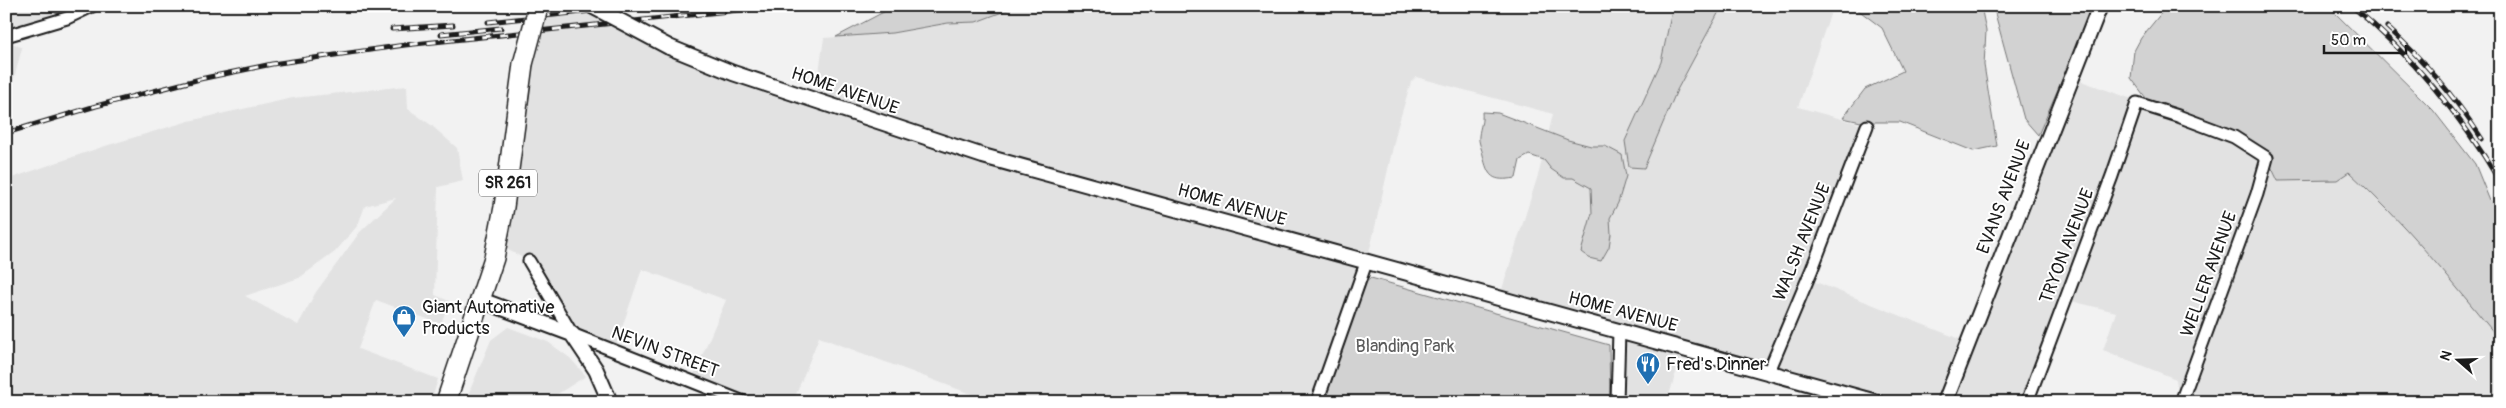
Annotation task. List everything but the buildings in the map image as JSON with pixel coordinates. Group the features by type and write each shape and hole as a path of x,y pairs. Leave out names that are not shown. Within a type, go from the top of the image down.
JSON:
{"main road":[{"name":"SR 261","path":"446,402 494,258 504,207 523,64 538,7"}],"street":[{"path":"6,36 67,18 92,6"},
{"name":"HOME AVENUE","path":"592,6 669,47 733,73 983,156 1876,402"},
{"name":"EVANS AVENUE","path":"1945,402 2099,8"},
{"name":"WELLER AVENUE","path":"2138,103 2234,137 2267,158 2257,194 2181,402"},
{"name":"TRYON AVENUE","path":"2028,402 2138,103"},
{"name":"WALSH AVENUE","path":"1769,371 1812,269 1867,126"},
{"path":"529,261 572,334 596,370 610,402"},
{"path":"1317,402 1366,263"},
{"path":"481,300 572,334"},
{"path":"1617,402 1619,331"},
{"name":"NEVIN STREET","path":"572,334 744,402"}],"shaded area":[{"path":"12,6 68,6 39,21 6,30 6,16"},
{"path":"539,6 592,6 639,32 815,100 824,38 892,33 948,23 976,22 1018,6 1673,6 1661,62 1625,141 1643,168 1677,90 1722,6 1833,6 1798,107 1867,126 1808,279 1967,342 1945,402 1825,402 1829,389 1683,349 1667,402 1617,402 1619,331 1498,302 1539,172 1553,114 1416,77 1411,82 1397,129 1371,245 1317,402 992,402 819,337 793,402 744,402 691,381 726,300 642,269 614,351 572,334 529,261 497,244"},
{"path":"6,39 22,48 6,109"},
{"path":"2081,81 2152,106 2208,121 2252,141 2263,152 2256,172 2273,171 2278,181 2349,172 2383,202 2448,276 2500,340 2500,402 2179,402 2176,379 2103,350 2116,312 2071,301 2062,296 2024,402 1957,402 1955,383"},
{"path":"407,86 408,109 431,125 457,148 463,181 438,187 435,295 449,301 441,324 376,300 358,349 438,379 431,402 6,402 6,180 102,147 189,121 293,98","holes":["396,198 360,232 316,292 298,325 245,296 299,278 335,252 358,225 365,206"]},
{"path":"508,327 548,342 570,358 586,376 545,402 465,402 491,340"}],"green space":[{"path":"895,6 1018,6 976,22 948,23 892,33 836,37"},
{"path":"1673,6 1722,6 1677,90 1644,168 1629,167 1625,141 1661,62"},
{"path":"1853,6 1981,6 1986,31 1984,65 1997,146 1973,151 1900,122 1861,122 1843,118 1865,89 1903,71 1882,28"},
{"path":"1993,6 2094,6 2038,135 2024,119"},
{"path":"2167,6 2328,6 2433,110 2475,164 2490,201 2500,210 2500,334 2495,334 2407,230 2349,172 2337,180 2278,181 2267,158 2252,141 2208,121 2152,106 2131,78 2134,51 2141,38"},
{"path":"1482,112 1498,113 1568,140 1591,146 1605,146 1622,155 1626,176 1618,203 1610,218 1611,234 1609,247 1601,261 1589,258 1581,252 1592,213 1591,188 1573,178 1564,178 1551,169 1544,160 1529,155 1520,160 1516,178 1501,179 1492,176 1487,168 1479,141"},
{"name":"Blanding Park","path":"1371,278 1609,345 1610,402 1323,402 1366,282"}],"railway":[{"path":"488,22 639,6"},
{"path":"6,133 96,106 200,79 272,64 405,45 777,6"},
{"path":"2352,6 2395,45 2434,88 2469,133 2500,182"},
{"path":"392,29 453,25"},
{"path":"2387,27 2438,80 2461,108 2482,139"},
{"path":"441,34 501,28"}],"place":[{"name":"Giant Automative Products","path":"404,338"},
{"name":"Fred's Dinner","path":"1648,385"}]}
